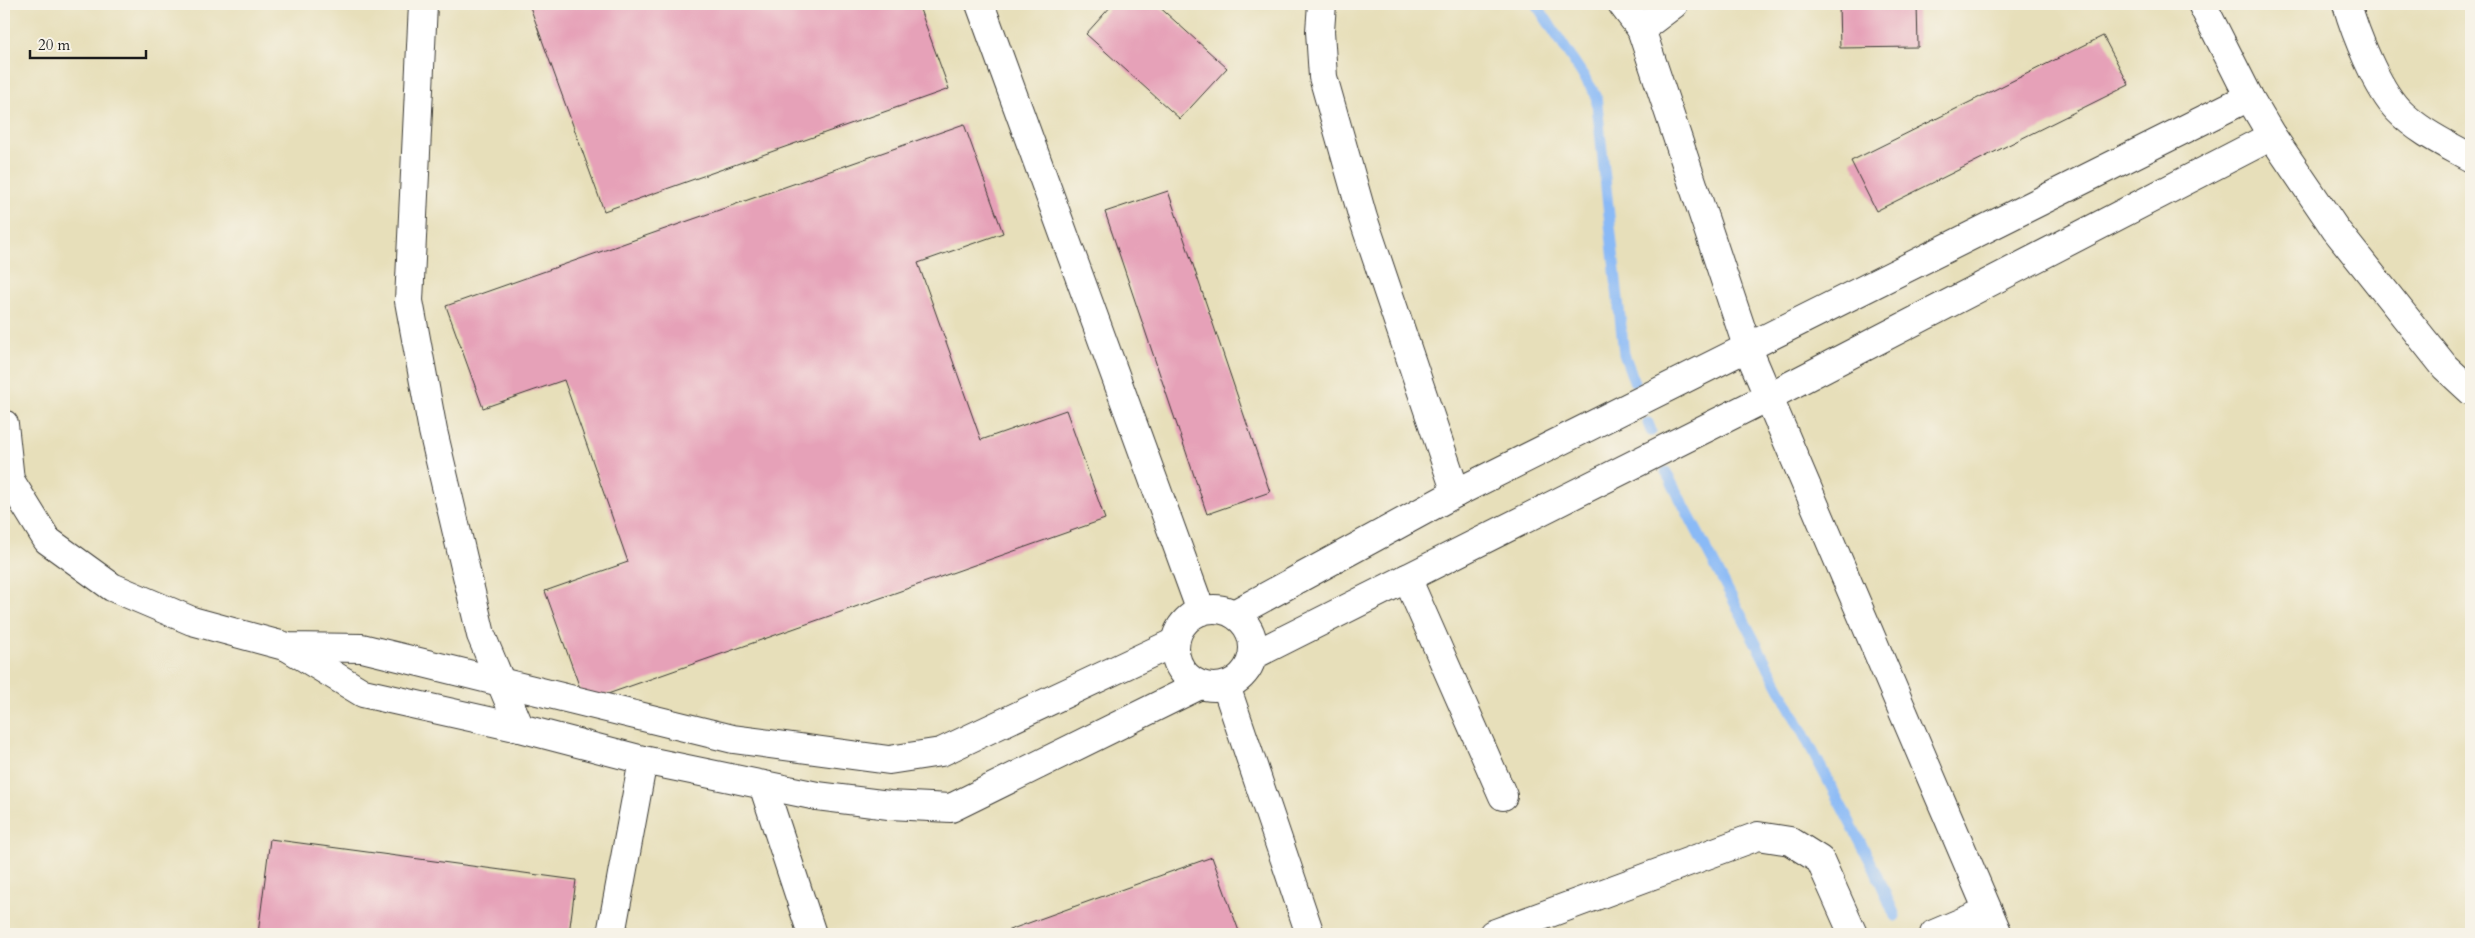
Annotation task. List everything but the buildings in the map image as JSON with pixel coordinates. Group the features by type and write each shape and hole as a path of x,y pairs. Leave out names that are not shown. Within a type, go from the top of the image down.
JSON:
{"street":[{"path":"423,4 409,301 433,431 480,635 520,728"},
{"path":"980,4 1201,610"},
{"path":"1322,4 1320,32 1323,77 1363,218 1456,493"},
{"path":"1622,4 1641,29 1748,349 1993,923 1934,934"},
{"path":"1641,29 1674,4"},
{"path":"2202,4 2249,97 2272,136 2336,230 2446,367 2471,391"},
{"path":"2346,4 2374,72 2398,109 2429,135 2471,158"},
{"path":"1234,614 1456,493 1748,349 2249,97"},
{"path":"1254,655 1768,397 2272,136"},
{"path":"4,424 10,480 47,540 112,587 192,621 288,647 362,648 734,739 889,760 941,752 1175,642"},
{"path":"1406,578 1503,796"},
{"path":"288,647 363,693 520,728 643,760 816,796 889,805 951,808 1213,685 1238,679 1248,669 1254,655 1253,639 1246,624 1234,614 1218,608 1201,610 1189,618 1180,629 1175,642 1175,656 1180,668 1188,678 1213,685"},
{"path":"1213,685 1310,934"},
{"path":"611,934 643,760"},
{"path":"763,785 812,934"},
{"path":"1493,934 1758,836 1790,841 1820,860 1853,934"}],"waterway":[{"path":"1536,4 1596,95 1624,354 1634,381"},
{"path":"1648,423 1651,431"},
{"path":"1666,472 1876,872 1895,916"}]}
